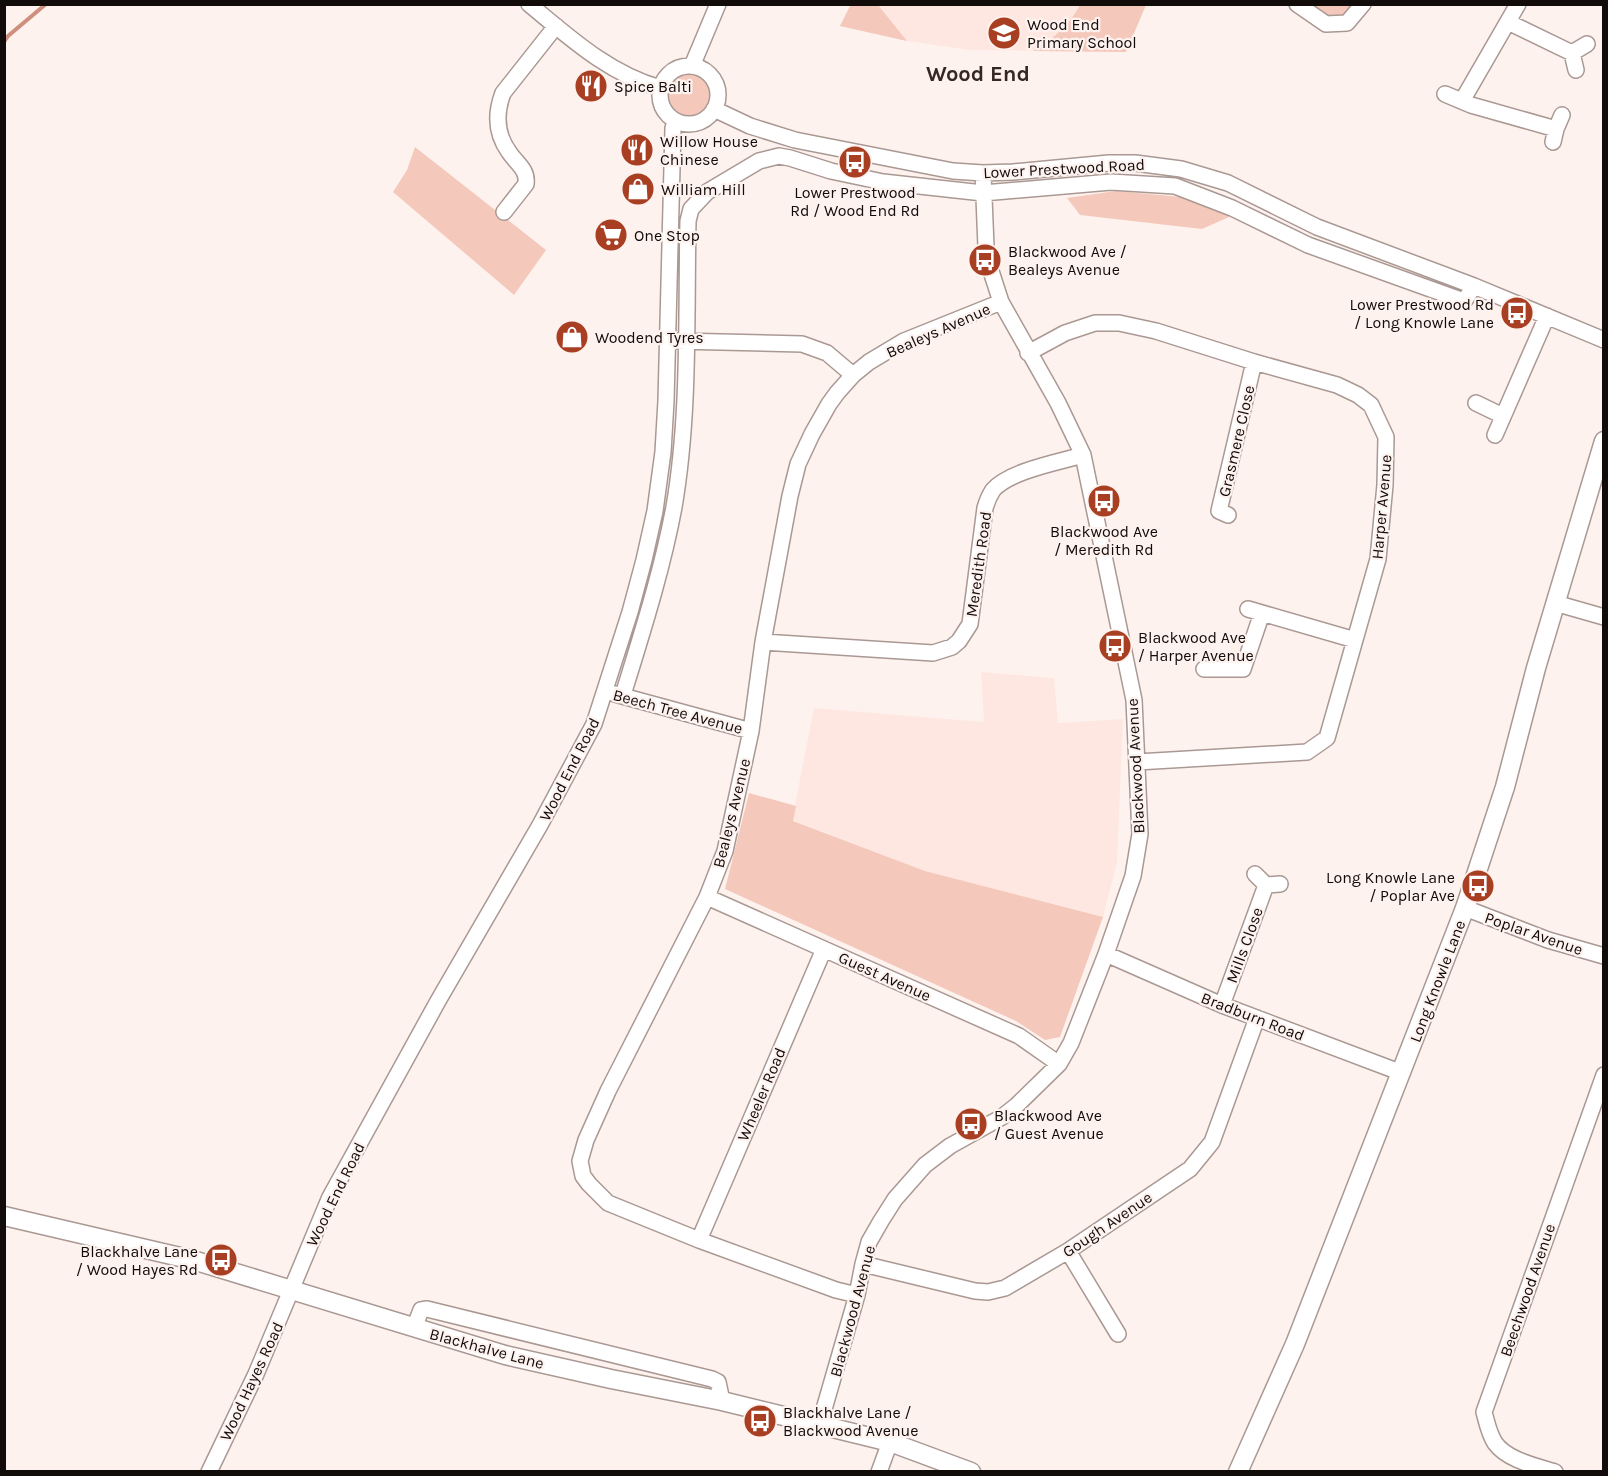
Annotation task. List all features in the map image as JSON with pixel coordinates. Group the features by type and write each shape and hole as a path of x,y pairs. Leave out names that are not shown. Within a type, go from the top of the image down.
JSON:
{"main road":[{"name":"Long Knowle Lane","path":"1238,1472 1295,1344 1465,908 1505,787 1555,603 1604,441"},
{"name":"Blackhalve Lane","path":"4,1216 193,1260 505,1355 722,1401 890,1442 971,1472"}],"street":[{"path":"529,4 608,66 643,84 660,88"},
{"path":"692,66 718,4"},
{"path":"1297,4 1326,24 1347,23 1363,4"},
{"path":"1462,100 1518,4"},
{"path":"1508,22 1572,53"},
{"path":"504,212 526,184 527,179 525,171 508,152 500,134 497,124 500,101 503,93 556,26"},
{"path":"1572,53 1587,44"},
{"path":"1572,53 1576,70"},
{"path":"692,66 703,70 714,81 718,99 714,110 706,119 699,123 684,124 675,122 665,113 661,105 660,88 670,73 678,68 692,66"},
{"path":"1445,94 1471,105 1557,129"},
{"name":"Lower Prestwood Road","path":"714,110 750,126 817,145 953,171 983,173 1109,163 1135,163 1181,169 1228,183 1317,227 1474,286 1604,340"},
{"name":"Wood End Road","path":"292,1290 330,1197 438,1001 540,825 594,724 630,612 655,511 663,452 675,122"},
{"path":"623,695 664,554 674,506 684,412 688,221 691,209 707,192 759,161 779,156 831,171 883,182 983,193 1111,182 1175,186 1232,208 1308,245 1461,300 1465,300 1474,286"},
{"name":"Blackwood Avenue","path":"820,1424 857,1295 862,1264 869,1242 880,1221 915,1174 950,1146 1002,1117 1059,1064 1075,1033 1106,954 1133,876 1140,834 1134,700 1083,455 1058,403 1001,302 986,247 983,173"},
{"name":"Bealeys Avenue","path":"857,1295 836,1290 699,1240 608,1203 583,1176 580,1161 586,1140 608,1091 707,897 725,851 752,731 763,642 798,464 829,404 853,375 904,341 1001,302"},
{"path":"1495,435 1547,316"},
{"name":"Harper Avenue","path":"1028,353 1065,333 1095,323 1119,323 1156,331 1337,385 1358,395 1371,405 1386,437 1385,484 1378,559 1327,738 1307,752 1137,762"},
{"path":"667,341 802,344 827,353 853,375"},
{"name":"Grasmere Close","path":"1228,515 1219,511 1254,362"},
{"path":"1476,403 1503,416"},
{"name":"Meredith Road","path":"763,642 933,653 952,647 959,641 970,624 985,508 993,490 1009,479 1083,455"},
{"path":"1555,603 1604,617"},
{"path":"1204,669 1243,669 1255,611 1355,640"},
{"name":"Beech Tree Avenue","path":"604,691 752,731"},
{"name":"Mills Close","path":"1222,1005 1274,885 1255,874"},
{"name":"Guest Avenue","path":"707,897 754,920 1019,1036 1059,1064"},
{"name":"Poplar Avenue","path":"1465,908 1548,940 1604,956"},
{"name":"Wheeler Road","path":"699,1240 824,949"},
{"name":"Bradburn Road","path":"1106,954 1222,1005 1402,1073"},
{"name":"Gough Avenue","path":"862,1264 975,1291 988,1292 1005,1288 1068,1251 1190,1169 1212,1142 1257,1018"},
{"name":"Beechwood Avenue","path":"1555,1472 1526,1462 1497,1446 1491,1436 1484,1412 1604,1075"},
{"path":"1068,1251 1118,1334"},
{"name":"Wood Hayes Road","path":"209,1472 256,1374 292,1290"},
{"path":"414,1328 422,1310 427,1309 712,1379 718,1382 722,1401"},
{"path":"879,1472 890,1442"}],"shaded area":[{"path":"851,4 878,5 907,41 840,26"},
{"name":"Wood End Primary School","path":"851,5 1146,5 1126,52 970,50 907,41 840,26"},
{"path":"1080,5 1146,5 1126,52 1033,51 1060,31 1071,20"},
{"path":"1309,5 1354,5 1345,15 1327,17"},
{"path":"688,73 697,74 704,79 709,86 709,104 704,111 697,116 688,117 679,116 672,111 667,104 666,95 667,86 672,79 679,74"},
{"path":"415,147 546,250 514,295 393,192 407,170"},
{"path":"1116,191 1182,197 1226,212 1229,217 1202,229 1080,215 1067,198"},
{"path":"981,672 1054,678 1058,723 1123,719 1117,862 1103,917 925,871 792,820 814,708 984,722"},
{"path":"749,793 796,806 793,821 925,871 1103,917 1060,1037 1045,1040 1016,1021 725,889"}],"waterway":[{"path":"4,42 46,4"}],"place":[{"name":"Wood End Primary School","path":"1004,33"},
{"name":"Spice Balti","path":"591,86"},
{"name":"Willow House Chinese","path":"637,150"},
{"name":"Lower Prestwood Rd / Wood End Rd","path":"855,162"},
{"name":"William Hill","path":"638,189"},
{"name":"One Stop","path":"611,235"},
{"name":"Blackwood Ave / Bealeys Avenue","path":"985,260"},
{"name":"Lower Prestwood Rd / Long Knowle Lane","path":"1517,313"},
{"name":"Woodend Tyres","path":"572,337"},
{"name":"Blackwood Ave / Meredith Rd","path":"1104,501"},
{"name":"Blackwood Ave / Harper Avenue","path":"1115,646"},
{"name":"Long Knowle Lane / Poplar Ave","path":"1478,886"},
{"name":"Blackwood Ave / Guest Avenue","path":"971,1124"},
{"name":"Blackhalve Lane / Wood Hayes Rd","path":"221,1260"},
{"name":"Blackhalve Lane / Blackwood Avenue","path":"760,1421"}],"district":[{"name":"Wood End","path":"978,73"}]}
